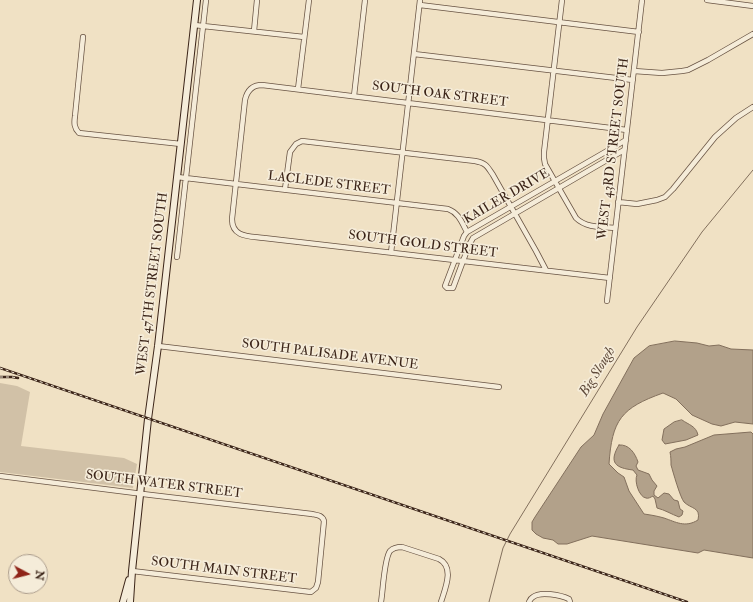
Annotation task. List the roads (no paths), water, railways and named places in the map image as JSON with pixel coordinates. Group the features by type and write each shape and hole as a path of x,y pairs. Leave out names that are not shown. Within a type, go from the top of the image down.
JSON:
{"street":[{"name":"WEST 47TH STREET SOUTH","path":"132,571 148,419 158,346 197,0"},
{"path":"177,257 206,0"},
{"path":"254,31 257,0"},
{"path":"298,89 309,0"},
{"path":"354,96 365,0"},
{"path":"562,0 548,119 544,158 545,164 579,222 589,225 616,228"},
{"name":"WEST 43RD STREET SOUTH","path":"607,301 642,0"},
{"path":"707,0 753,6"},
{"path":"391,253 420,3 639,32"},
{"path":"194,25 304,37"},
{"path":"634,70 666,72 688,70 753,34"},
{"path":"83,37 74,116 74,126 76,130 79,133 181,144"},
{"path":"414,54 633,80"},
{"name":"SOUTH OAK STREET","path":"236,184 245,99 246,95 252,88 258,85 548,119 627,130"},
{"path":"618,202 637,204 665,197 715,138 736,118 753,107"},
{"name":"KAILER DRIVE","path":"624,150 473,238 453,288 447,288 445,286 464,236 467,232 626,140"},
{"path":"285,190 290,152 293,146 300,142 483,163 489,168 546,270"},
{"name":"LACLEDE STREET","path":"177,177 450,210 458,215 467,232"},
{"name":"SOUTH GOLD STREET","path":"236,184 232,224 236,231 245,235 610,278"},
{"name":"SOUTH PALISADE AVENUE","path":"158,346 499,386"},
{"name":"SOUTH WATER STREET","path":"0,476 319,515 324,518 324,524 318,582 313,591"},
{"path":"382,602 386,564 389,553 396,547 402,547 441,560 446,565 448,571 441,602"},
{"path":"123,602 132,571"},
{"path":"130,602 132,571"},
{"name":"SOUTH MAIN STREET","path":"132,571 308,592 313,591"},
{"path":"530,600 535,595 548,594 569,599 570,602"}],"waterway":[{"name":"Big Slough","path":"489,602 503,548 510,534 637,327 702,232 753,170"}],"railway":[{"path":"0,368 687,602"},
{"path":"0,377 18,378"}]}
